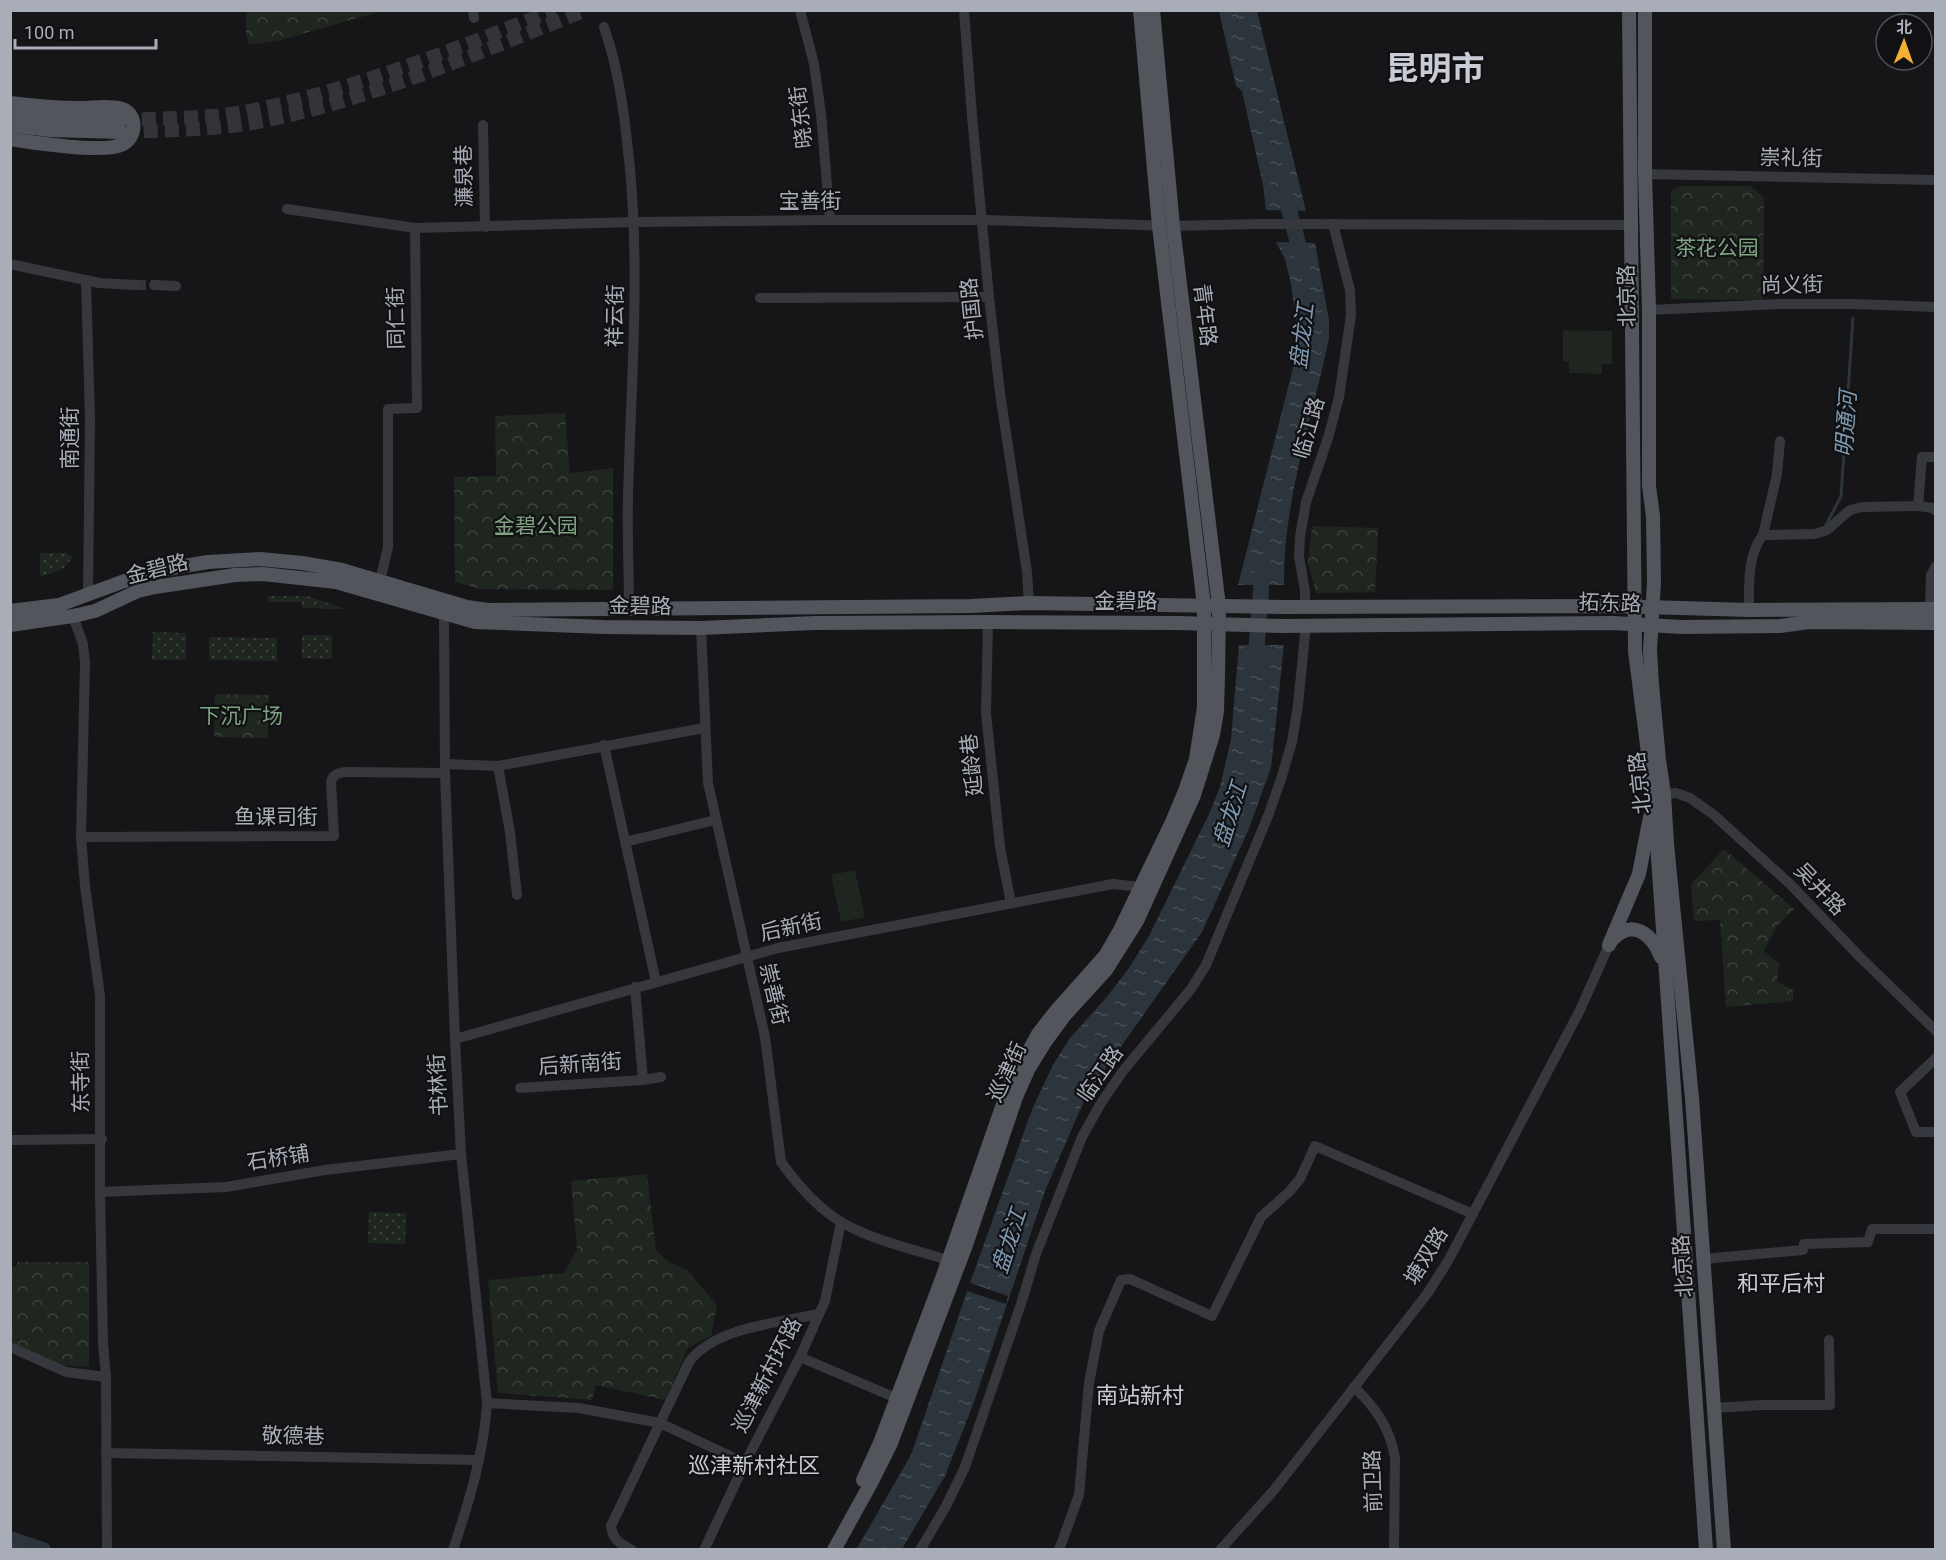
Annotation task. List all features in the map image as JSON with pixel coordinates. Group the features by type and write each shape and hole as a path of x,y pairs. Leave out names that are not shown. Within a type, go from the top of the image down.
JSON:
{"main road":[{"name":"青年路","path":"1140,10 1166,226 1219,606 1224,625"},
{"name":"青年路","path":"1153,10 1166,226 1204,624"},
{"name":"北京路","path":"1629,10 1634,625 1645,740 1659,797 1692,1098 1724,1550"},
{"name":"北京路","path":"1645,10 1649,486 1653,516 1652,684 1659,760 1665,969 1706,1550"},
{"path":"10,103 62,108 121,108 132,116 133,123 132,136 121,145 111,147 33,143 10,139"},
{"path":"10,115 121,126 48,130 10,125"},
{"name":"金碧路","path":"10,611 59,605 148,572 208,562 260,559 342,570 467,607 488,610 971,606 1029,603 1282,607"},
{"name":"金碧路","path":"10,625 95,611 138,591 154,587 235,575 263,574 336,582 475,622 700,628 815,623 988,622 1282,626"},
{"name":"拓东路","path":"1282,607 1933,609"},
{"name":"拓东路","path":"1282,626 1600,623 1769,627 1809,622 1935,623"},
{"name":"巡津街","path":"834,1550 872,1484 891,1443 953,1262 996,1120 1009,1087 1038,1034 1105,956 1141,887 1185,791 1196,759 1204,707 1204,624"},
{"name":"巡津街","path":"824,1550 880,1443 1029,1068 1064,1016 1106,970 1119,951 1137,921 1194,795 1213,735 1224,625"},
{"path":"1609,945 1639,874 1659,797"},
{"path":"1609,945 1621,933 1632,930 1643,932 1655,944 1665,969"}],"street":[{"name":"晓东街","path":"800,10 814,64 820,106 830,220"},
{"name":"护国路","path":"964,10 989,297 1000,393 1027,572 1029,603"},
{"name":"祥云街","path":"604,27 613,53 621,93 634,222 636,315 628,497 629,609"},
{"name":"濂泉巷","path":"483,125 484,227"},
{"name":"崇礼街","path":"1645,174 1935,180"},
{"name":"宝善街","path":"287,209 415,228 830,220 983,220 1166,226 1631,225"},
{"name":"临江路","path":"1305,607 1305,591 1299,556 1300,537 1306,502 1339,397 1351,315 1350,290 1334,224"},
{"name":"同仁街","path":"380,581 388,547 388,409 417,408 415,228"},
{"path":"10,264 86,280 136,285"},
{"name":"南通街","path":"86,280 90,419 88,595"},
{"path":"154,285 177,286"},
{"path":"759,298 989,297"},
{"name":"尚义街","path":"1649,310 1781,304 1935,307"},
{"path":"1749,610 1752,558 1758,541 1763,535 1776,474 1780,441"},
{"path":"1918,506 1922,457 1935,457"},
{"path":"1763,535 1815,534 1827,530 1842,515 1862,507 1918,506 1933,508 1935,511"},
{"path":"1933,609 1931,575 1935,566"},
{"name":"书林街","path":"444,614 445,769 454,1039 461,1154 487,1403 472,1490 453,1550"},
{"name":"东寺街","path":"73,616 83,644 85,669 81,837 85,886 100,996 102,1139 100,1192 103,1343 106,1377 106,1550"},
{"name":"延龄巷","path":"988,622 986,713 1000,847 1011,903"},
{"name":"临江路","path":"920,1550 945,1508 965,1467 1036,1254 1082,1137 1123,1071 1191,989 1210,955 1268,816 1284,770 1292,742 1298,705 1306,625"},
{"name":"崇善街","path":"700,628 708,783 745,957 765,1037 781,1162 792,1178 841,1222 860,1232 953,1262"},
{"path":"445,769 498,766 704,728"},
{"path":"604,745 656,982"},
{"path":"498,766 510,832 517,895"},
{"name":"鱼课司街","path":"81,837 333,836 331,782 332,777 336,774 445,769"},
{"name":"吴井路","path":"1659,797 1676,793 1690,798 1714,815 1790,884 1935,1031"},
{"path":"625,842 715,820"},
{"name":"后新街","path":"454,1039 778,948 1113,884 1141,887"},
{"name":"塘双路","path":"1220,1550 1274,1490 1427,1294 1448,1261 1580,1010 1609,945"},
{"path":"635,987 643,1080"},
{"path":"1935,1058 1900,1092 1916,1132 1935,1132"},
{"name":"后新南街","path":"520,1088 661,1077"},
{"path":"10,1140 102,1139"},
{"path":"1059,1550 1079,1495 1089,1383 1099,1331 1121,1280 1130,1279 1212,1316 1260,1217 1289,1192 1300,1179 1315,1146 1473,1214"},
{"name":"石桥铺","path":"100,1192 226,1186 325,1170 461,1154"},
{"path":"819,1314 825,1301 841,1222"},
{"path":"1703,1259 1803,1250 1804,1244 1868,1242 1872,1229 1935,1228"},
{"name":"巡津新村环路","path":"704,1550 819,1314"},
{"name":"巡津新村环路","path":"632,1550 618,1543 613,1536 611,1526 688,1362 696,1352 709,1343 735,1332 819,1314"},
{"path":"1714,1408 1830,1405 1829,1340"},
{"path":"10,1347 66,1372 106,1377"},
{"path":"800,1357 896,1398"},
{"name":"前卫路","path":"1354,1388 1380,1416 1393,1445 1395,1458 1394,1550"},
{"path":"487,1403 579,1408 660,1423 745,1463"},
{"name":"敬德巷","path":"106,1453 478,1460"},
{"path":"10,1548 16,1550"}],"green space":[{"path":"246,10 382,11 281,40 249,45 246,33"},
{"name":"茶花公园","path":"1681,186 1750,186 1764,197 1763,300 1671,299 1671,190"},
{"path":"1563,330 1612,331 1612,364 1602,364 1602,374 1569,373 1569,362 1563,361"},
{"name":"金碧公园","path":"565,413 570,473 613,468 613,590 480,589 455,582 454,477 496,476 495,416"},
{"path":"1312,526 1378,528 1375,592 1316,593 1308,563"},
{"path":"40,553 66,553 73,557 63,569 40,577"},
{"path":"268,596 307,596 346,609 302,608 302,602 268,602"},
{"path":"153,632 186,633 186,660 152,660"},
{"path":"302,635 332,635 332,659 302,658"},
{"path":"209,637 277,638 277,661 209,660"},
{"name":"下沉广场","path":"215,694 269,695 268,738 214,737"},
{"path":"1724,849 1794,909 1777,926 1764,951 1781,965 1778,969 1777,982 1793,990 1793,1001 1726,1007 1720,920 1694,921 1691,884"},
{"path":"855,870 865,917 841,922 831,875"},
{"path":"647,1174 656,1251 669,1262 687,1270 717,1305 711,1336 688,1348 665,1400 596,1385 592,1400 498,1393 488,1280 564,1273 577,1250 571,1181"},
{"path":"369,1212 406,1213 405,1244 368,1243"},
{"path":"17,1262 89,1262 89,1367 59,1365 11,1343 11,1267 17,1267"}],"water":[{"path":"1219,11 1257,11 1306,211 1266,210 1263,185 1242,91 1236,86"},
{"path":"1276,242 1315,243 1329,320 1329,338 1293,491 1285,553 1284,585 1238,585 1299,344 1291,284 1285,259"},
{"path":"1239,645 1284,645 1271,768 1248,831 1202,932 1086,1096 1045,1191 974,1402 945,1476 902,1549 856,1550 911,1455 1033,1107 1053,1065 1070,1038 1129,968 1149,936 1210,812 1220,787 1231,739"}],"pier":[{"path":"970,1283 1008,1296 1006,1304 967,1291"}],"waterway":[{"name":"盘龙江","path":"1284,191 1303,262"},
{"name":"明通河","path":"1826,525 1841,496 1853,318"},
{"name":"盘龙江","path":"1255,667 1263,564"},
{"path":"10,1539 43,1550"}],"tunnel":[{"path":"121,120 214,116 244,112 324,93 402,68 555,10"},
{"path":"123,132 232,126 309,110 429,72 586,10"},
{"path":"136,285 154,285"}],"district":[{"name":"昆明市","path":"1435,68"},
{"name":"和平后村","path":"1781,1283"},
{"name":"南站新村","path":"1140,1395"},
{"name":"巡津新村社区","path":"754,1465"}]}
